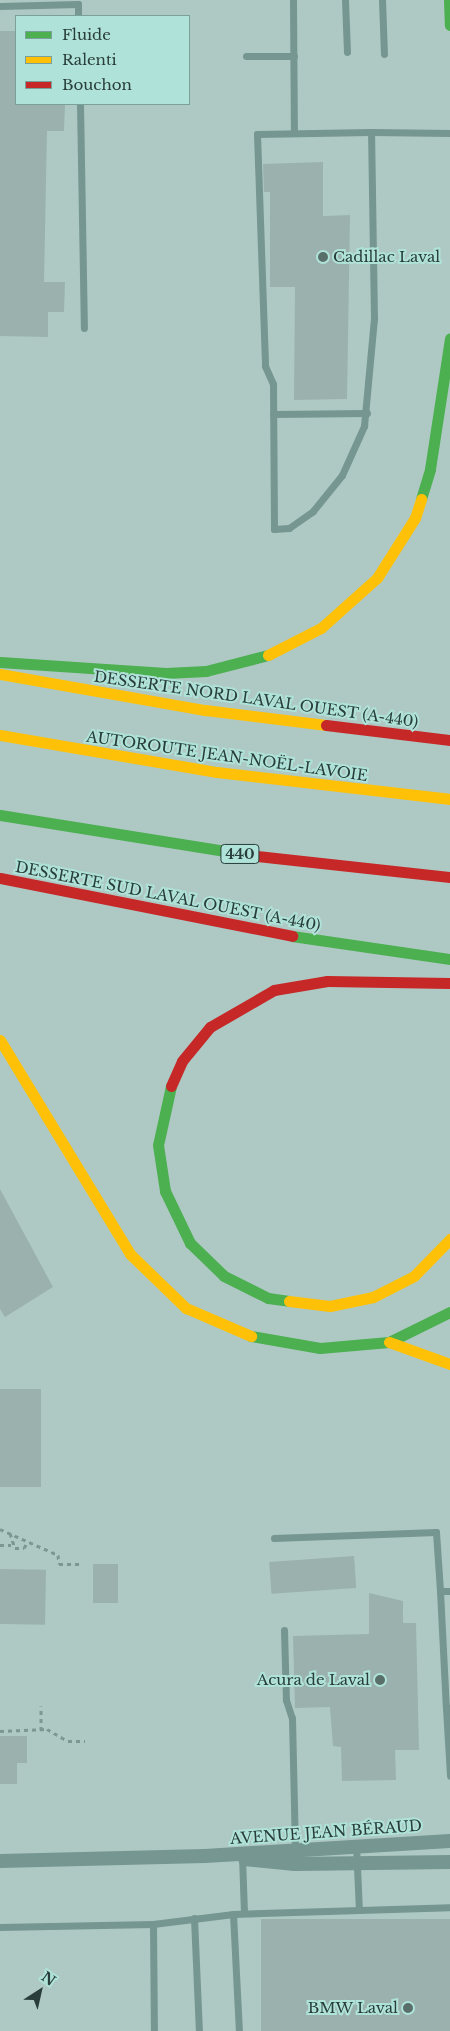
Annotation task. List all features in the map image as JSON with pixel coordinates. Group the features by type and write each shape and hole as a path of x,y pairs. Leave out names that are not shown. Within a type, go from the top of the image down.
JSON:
{"main road":[{"path":"449,0 450,25"},
{"path":"0,662 151,672 206,671 278,652 321,628 377,578 415,518 430,469 450,339"},
{"name":"DESSERTE NORD LAVAL OUEST (A-440)","path":"0,674 205,710 450,740"},
{"path":"9,722 155,763"},
{"name":"AUTOROUTE JEAN-NOËL-LAVOIE","path":"0,735 155,763 450,799"},
{"name":"440","path":"0,815 207,850 450,878"},
{"name":"DESSERTE SUD LAVAL OUEST (A-440)","path":"0,878 225,926 450,959"},
{"path":"450,984 327,981 274,990 247,1002 210,1028 182,1061 165,1101 158,1146 160,1175 169,1205 190,1244 224,1276 268,1298 330,1306 373,1297 414,1276 450,1239"},
{"path":"0,1040 121,1240 173,1298 228,1329 274,1343 320,1348 389,1342 450,1312"},
{"path":"389,1342 450,1364"}],"street":[{"name":"AVENUE JEAN BÉRAUD","path":"0,1861 242,1856 295,1848 450,1841"},
{"name":"AVENUE JEAN BÉRAUD","path":"242,1856 295,1864 450,1862"}],"lane":[{"path":"293,0 294,133"},
{"path":"345,0 347,52"},
{"path":"382,0 384,54"},
{"path":"0,6 78,4 78,15"},
{"path":"246,56 294,56"},
{"path":"80,105 84,328"},
{"path":"371,132 374,319 367,413 350,460 331,490 299,523 282,530 274,529 273,384 265,366 257,134 371,132 450,132"},
{"path":"273,414 367,413"},
{"path":"274,1538 436,1532 448,1708 450,1776"},
{"path":"440,1591 450,1591"},
{"path":"284,1630 295,1864"},
{"path":"356,1844 359,1910"},
{"path":"242,1856 244,1913"},
{"path":"0,1927 153,1924 244,1913 450,1907"},
{"path":"233,1914 239,2031"},
{"path":"194,1918 199,2031"},
{"path":"153,1924 154,2031"}],"path":[{"path":"0,1529 58,1555 59,1564 83,1564"},
{"path":"10,1533 11,1544"},
{"path":"0,1545 11,1544 21,1549 28,1541"},
{"path":"41,1706 41,1730"},
{"path":"0,1731 41,1730 68,1741 85,1741"}],"building":[{"path":"0,31 15,31 15,105 65,105 64,131 47,131 44,282 65,282 64,312 48,312 48,337 0,336"},
{"path":"323,162 323,216 350,215 347,399 294,400 295,287 270,287 270,192 264,192 263,164"},
{"path":"0,1189 53,1287 5,1317 0,1309"},
{"path":"0,1389 41,1389 41,1487 0,1487"},
{"path":"354,1556 356,1588 271,1594 269,1562"},
{"path":"93,1564 118,1564 118,1603 93,1603"},
{"path":"0,1569 46,1570 45,1625 0,1624"},
{"path":"369,1593 403,1601 403,1623 416,1623 419,1750 395,1750 396,1780 342,1781 341,1747 333,1746 330,1707 295,1708 293,1636 369,1634"},
{"path":"0,1736 27,1736 27,1763 17,1763 17,1784 0,1784"},
{"path":"261,1919 450,1919 450,2031 261,2031"}],"traffic: fast":[{"path":"449,0 450,25"},
{"path":"421,499 430,469 450,339"},
{"path":"0,662 166,673 206,671 268,655"},
{"path":"0,815 257,856"},
{"path":"292,936 450,959"},
{"path":"171,1086 158,1145 165,1191 190,1243 224,1276 268,1298 289,1301"},
{"path":"251,1336 320,1348 389,1342 450,1312"}],"traffic: slow":[{"path":"268,655 321,628 377,578 415,518 421,499"},
{"path":"0,674 205,710 326,725"},
{"path":"0,735 217,772 450,799"},
{"path":"0,1040 130,1254 186,1308 251,1336"},
{"path":"289,1301 330,1306 373,1297 414,1276 450,1239"},
{"path":"389,1342 450,1364"}],"traffic: jam":[{"path":"326,725 450,740"},
{"path":"257,856 450,877"},
{"path":"0,878 292,936"},
{"path":"171,1086 182,1061 210,1027 274,990 327,981 450,983"}],"place":[{"name":"Cadillac Laval","path":"323,257"},
{"name":"Acura de Laval","path":"380,1680"},
{"name":"BMW Laval","path":"408,2008"}]}
